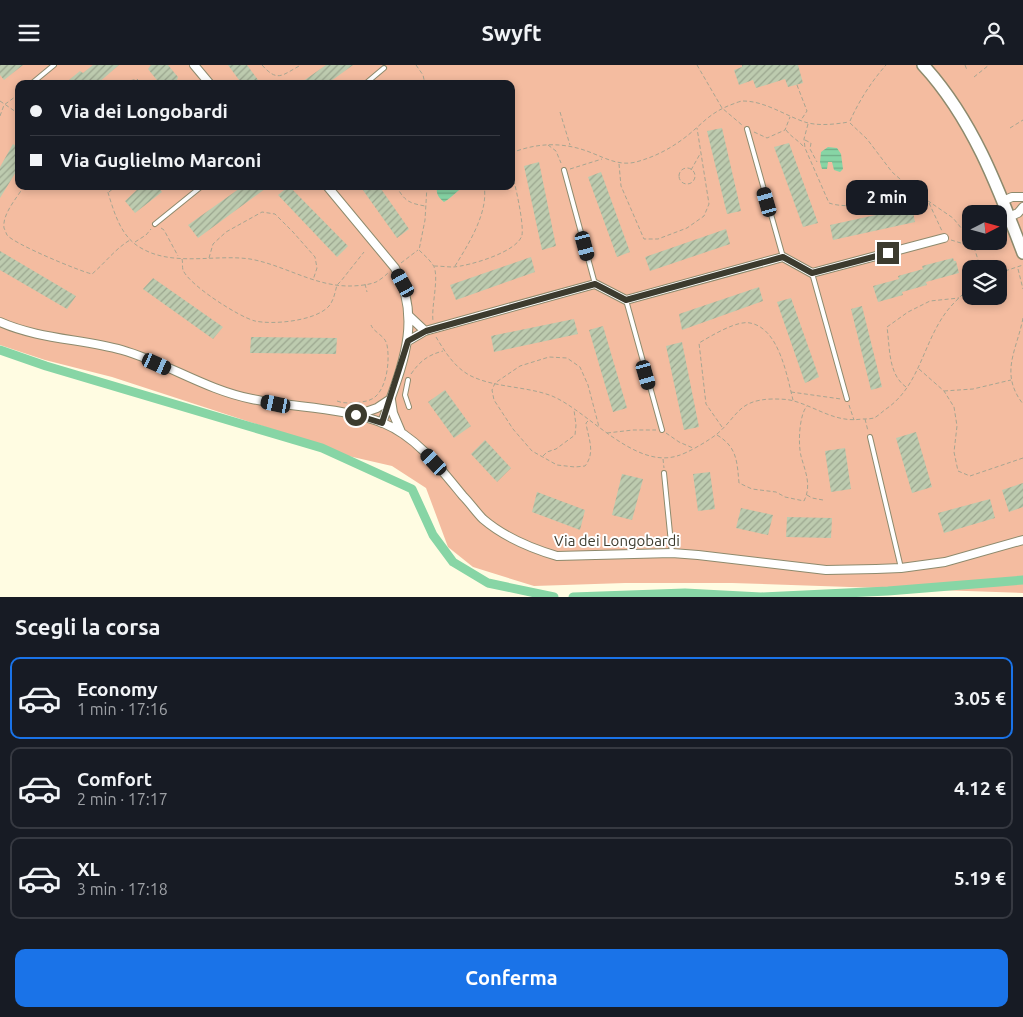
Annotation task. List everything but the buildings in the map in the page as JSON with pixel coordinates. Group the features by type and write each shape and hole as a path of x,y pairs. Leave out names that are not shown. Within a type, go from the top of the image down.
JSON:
{"street":[{"path":"194,65 207,80"},
{"path":"923,65 936,79 960,113 1003,201 1023,253"},
{"path":"330,190 395,268 403,283 409,316 408,341 382,423"},
{"path":"1003,201 1012,197 1023,197"},
{"path":"1009,217 1018,213 1023,207"},
{"path":"408,341 426,331 595,284 626,300 783,257 812,273 944,238"},
{"path":"409,316 414,323 426,331"},
{"name":"Via dei Longobardi","path":"0,322 36,334 122,350 200,383 250,399 356,415 382,423 401,432 420,447 482,518 517,541 539,551 557,556 672,553 826,570 901,568 945,562 1023,540"},
{"path":"356,415 377,408 390,398"},
{"path":"390,398 393,413 401,432"}],"lane":[{"path":"36,80 54,65"},
{"path":"370,80 384,68"},
{"path":"747,129 783,257"},
{"path":"564,170 595,284"},
{"path":"155,223 197,190"},
{"path":"812,273 847,399"},
{"path":"626,300 662,430"},
{"path":"408,381 405,395 409,407"},
{"path":"870,437 901,568"},
{"path":"664,473 672,553"}],"path":[{"path":"262,65 270,75 280,77 301,65"},
{"path":"416,65 424,80"},
{"path":"696,65 722,108 747,129 767,138 785,130 790,117"},
{"path":"849,122 858,102 886,65"},
{"path":"965,65 967,71"},
{"path":"974,77 989,65"},
{"path":"797,85 807,111 801,120"},
{"path":"0,116 4,105 15,96"},
{"path":"0,101 15,112"},
{"path":"515,151 525,147 547,144 570,146 603,159 619,163 634,163 657,156 684,138 706,118 722,108 742,101 757,103 808,123 827,125 849,122"},
{"path":"560,112 570,146"},
{"path":"1010,128 1023,120"},
{"path":"849,122 867,139 892,172 914,192 953,218 962,229"},
{"path":"805,148 804,139 808,123"},
{"path":"619,163 621,186 644,239 658,239 687,228 704,216 709,204 696,127"},
{"path":"785,130 790,137 800,142 805,148 829,203 837,206 883,201 914,192"},
{"path":"804,139 811,143 810,149 817,162"},
{"path":"547,144 556,151 564,170 603,159"},
{"path":"691,170 700,153"},
{"path":"685,169 691,170 694,174 692,182 687,184 681,182 679,175 681,172 685,169"},
{"path":"434,266 455,267 504,252 517,244 522,237 515,186"},
{"path":"22,190 6,215 4,227 8,235 21,244 79,271 92,274 120,246 130,240"},
{"path":"107,190 116,219 130,240 140,248 157,255 182,258 249,259 313,280 350,286 376,282 419,250 425,221 427,190"},
{"path":"108,193 111,190"},
{"path":"398,190 410,203 426,206"},
{"path":"455,267 475,232 480,219 485,190"},
{"path":"929,203 944,238 962,243"},
{"path":"209,258 213,244 238,225 262,212 275,214 314,257 317,269 313,280"},
{"path":"134,243 146,235 155,223 164,230 179,257"},
{"path":"419,250 434,266 436,275 432,307 436,337 447,356 470,376 550,395 567,403 606,433 650,457 663,459 678,456 716,434 744,405 759,400 793,400 836,418 855,421 874,418 894,404 907,387 947,310 962,295"},
{"path":"182,258 183,270 194,283 236,314 255,321 278,321 312,317 328,307 337,285 364,252"},
{"path":"1007,271 1023,265"},
{"path":"1018,268 1023,289"},
{"path":"365,284 367,292"},
{"path":"907,387 898,381 892,366 887,327 908,311 930,301 959,298"},
{"path":"1023,317 1010,366 1018,398 1023,404"},
{"path":"722,428 706,404 699,343 732,327 749,322 765,329 777,347 786,368 793,400"},
{"path":"337,401 356,403 368,401 381,390 386,373 387,343 381,334 372,329 370,325"},
{"path":"408,381 417,366 425,358 431,354 444,351"},
{"path":"588,421 586,423 591,444 591,455 585,466 558,465 532,451 512,429 494,400 492,390 495,383 520,366 549,357 567,358 580,367 588,385 599,429"},
{"path":"918,369 944,391 954,407 957,426 954,452 958,471 970,476 1023,458"},
{"path":"386,373 392,375"},
{"path":"944,391 973,389 1012,380"},
{"path":"791,392 847,399 855,421"},
{"path":"716,434 730,446 737,457 740,483 746,487 776,492 785,497 804,501 808,485 806,469 800,453 801,418 807,406"},
{"path":"542,457 575,435 574,410"},
{"path":"865,419 870,437"},
{"path":"606,433 633,430 662,430 679,442 693,448"},
{"path":"663,459 664,473"},
{"path":"807,495 823,500"}],"shaded area":[{"path":"0,65 1023,65 1023,593 732,583 625,583 534,586 473,567 448,547 426,488 392,466 344,455 296,437 112,377 45,360 0,345"},
{"path":"828,147 837,148 841,154 843,169 840,172 834,170 832,162 828,162 827,169 822,169 820,162 821,152"},
{"path":"459,190 444,202 440,199 437,191"}],"waterway":[{"path":"0,350 46,366 322,448 412,489 433,535 453,562 488,583 554,597"},
{"path":"573,597 685,593 761,597 888,591 1023,580"}],"route":[{"path":"356,415 382,423 408,341 426,331 595,284 626,300 783,257 812,273 888,253"}]}
